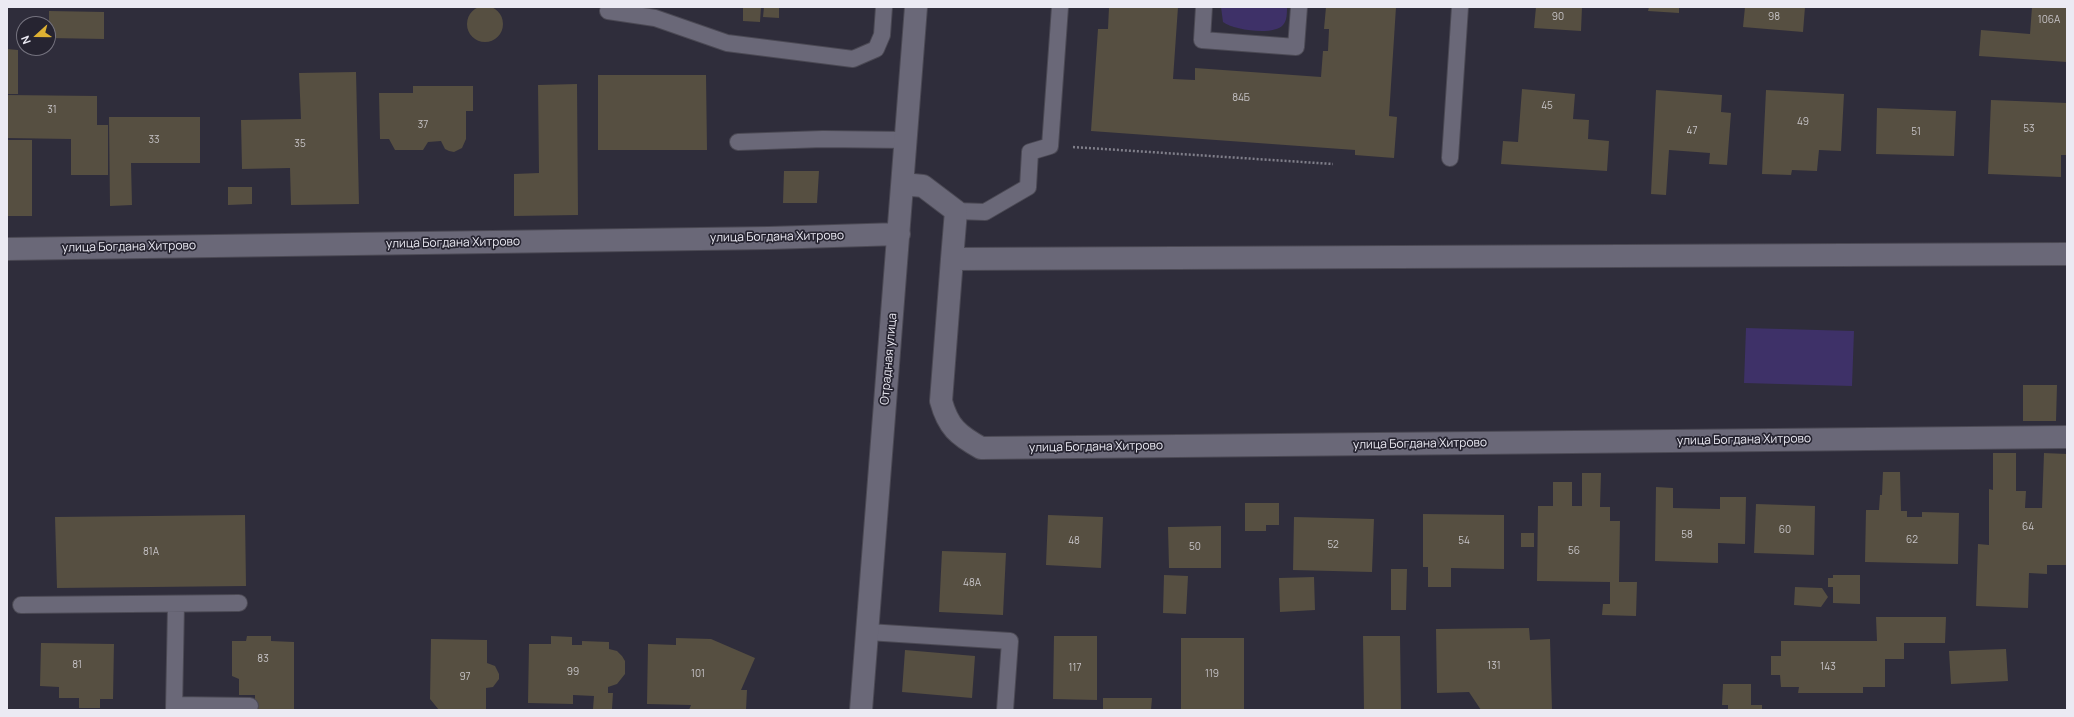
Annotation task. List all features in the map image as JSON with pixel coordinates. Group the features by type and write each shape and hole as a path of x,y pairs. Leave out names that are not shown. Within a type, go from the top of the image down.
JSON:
{"street":[{"name":"Отрадная улица","path":"861,710 907,140 916,7"},
{"path":"903,184 922,186 956,211"},
{"name":"улица Богдана Хитрово","path":"956,211 941,401 946,418 961,437 981,448 2067,437"},
{"name":"улица Богдана Хитрово","path":"7,248 770,238 899,234"},
{"path":"952,258 2067,254"}],"lane":[{"path":"608,11 655,18 727,43 853,59 876,50 882,35 884,7"},
{"path":"956,211 985,212 1028,188 1030,152 1050,146 1060,7"},
{"path":"1204,7 1202,40 1296,47 1299,7"},
{"path":"1450,158 1460,7"},
{"path":"738,142 823,139 907,140"},
{"path":"21,605 176,605 240,603"},
{"path":"176,605 174,707 250,706"},
{"path":"868,632 1010,641 1005,710"}],"path":[{"path":"1072,139 1072,147 1333,164"}],"shaded area":[{"path":"1221,7 1287,7 1283,25 1271,30 1253,31 1228,25 1223,22"},
{"path":"1746,328 1854,331 1852,386 1744,383"}],"building":[{"path":"489,6 498,11 502,17 502,31 498,37 489,42 481,42 472,37 468,31 467,20 472,11 478,7"},
{"path":"743,7 761,7 760,22 743,21"},
{"path":"764,7 779,7 779,18 763,17"},
{"path":"1109,7 1178,7 1173,79 1195,80 1195,68 1321,77 1323,51 1328,51 1329,29 1324,29 1326,7 1396,7 1389,116 1397,117 1394,158 1355,155 1355,150 1091,131 1098,29 1108,29"},
{"path":"1536,7 1582,7 1581,31 1534,28"},
{"path":"1649,7 1679,7 1679,13 1648,11"},
{"path":"1745,7 1805,7 1803,32 1743,27"},
{"path":"2032,7 2067,7 2067,62 1979,56 1981,30 2030,34"},
{"path":"49,11 104,12 104,39 56,38 56,16 49,16"},
{"path":"7,49 16,50 16,56 18,56 18,94 7,94"},
{"path":"356,72 359,204 291,205 290,168 242,169 241,120 301,119 299,73"},
{"path":"598,75 706,75 707,150 598,150"},
{"path":"577,84 578,215 514,216 514,174 539,173 538,85"},
{"path":"413,86 473,86 473,111 466,111 466,139 462,148 454,152 449,151 445,149 441,141 428,142 423,150 395,150 389,139 380,139 379,93 413,93"},
{"path":"1522,89 1575,94 1573,119 1589,120 1588,139 1609,141 1607,171 1501,164 1503,141 1518,142"},
{"path":"1656,90 1722,95 1721,112 1731,113 1727,165 1709,164 1710,153 1669,150 1666,195 1651,194"},
{"path":"1766,90 1844,94 1841,151 1819,150 1817,171 1792,170 1791,175 1762,174"},
{"path":"7,95 97,96 97,125 108,125 108,175 71,175 71,139 7,138"},
{"path":"1991,100 2067,103 2067,155 2061,155 2061,177 1988,174"},
{"path":"1877,108 1956,111 1954,156 1876,154"},
{"path":"109,117 200,117 200,163 131,163 132,205 110,206"},
{"path":"7,140 32,140 32,216 7,216"},
{"path":"784,171 819,171 817,203 783,203"},
{"path":"228,187 252,187 252,204 228,205"},
{"path":"2023,385 2057,385 2056,421 2023,421"},
{"path":"1993,453 2016,453 2016,491 2026,491 2025,508 2042,508 2044,453 2067,454 2067,565 2047,565 2047,574 2029,573 2028,608 1976,606 1978,544 1989,545 1989,489 1993,490"},
{"path":"1883,472 1900,472 1901,511 1907,511 1907,517 1922,517 1922,512 1959,513 1958,564 1865,562 1866,510 1879,510 1880,495 1882,495"},
{"path":"1582,473 1601,473 1600,507 1610,507 1610,521 1620,521 1619,582 1637,582 1636,616 1602,615 1603,604 1610,604 1610,582 1537,581 1538,506 1553,506 1553,482 1572,482 1572,506 1582,506"},
{"path":"1656,487 1673,488 1673,508 1720,509 1720,497 1746,497 1745,544 1718,543 1718,563 1655,561"},
{"path":"1245,503 1279,503 1279,525 1266,525 1266,531 1245,531"},
{"path":"1756,504 1815,506 1814,555 1754,553"},
{"path":"1423,514 1504,515 1504,569 1451,568 1451,587 1428,587 1428,567 1423,567"},
{"path":"245,515 246,586 57,588 55,517"},
{"path":"1048,515 1103,517 1101,568 1046,565"},
{"path":"1294,517 1374,519 1372,572 1293,570"},
{"path":"1221,526 1221,568 1169,568 1168,527"},
{"path":"1521,533 1534,533 1534,547 1521,547"},
{"path":"942,551 1006,553 1003,615 939,612"},
{"path":"1391,569 1407,569 1406,610 1391,610"},
{"path":"1164,575 1188,576 1186,614 1163,613"},
{"path":"1833,575 1860,575 1860,604 1833,603 1833,587 1828,587 1828,578 1833,578"},
{"path":"1314,577 1315,610 1280,612 1279,578"},
{"path":"1795,587 1822,588 1828,597 1821,607 1794,605"},
{"path":"1876,617 1946,617 1945,643 1904,643 1904,659 1885,659 1885,687 1863,687 1863,693 1798,693 1799,687 1781,687 1780,675 1771,675 1771,656 1781,656 1781,641 1877,641"},
{"path":"1529,628 1530,640 1550,639 1552,710 1481,710 1469,692 1437,693 1436,629"},
{"path":"247,636 271,636 271,641 294,642 294,710 255,710 255,695 239,695 239,679 232,676 232,641 246,641"},
{"path":"551,636 572,637 572,645 582,645 582,641 609,642 609,649 617,651 622,656 625,661 625,674 617,684 608,687 608,693 613,693 612,709 593,709 594,696 573,695 573,704 528,703 529,644 551,644"},
{"path":"1054,636 1097,636 1097,700 1053,699"},
{"path":"1363,636 1400,636 1401,709 1364,710"},
{"path":"676,638 711,639 755,658 741,690 747,690 746,710 689,710 691,705 647,704 648,644 676,645"},
{"path":"1181,638 1244,638 1244,710 1181,710"},
{"path":"431,639 487,640 487,663 495,666 499,674 499,679 493,687 486,688 486,710 439,710 430,699"},
{"path":"41,643 114,644 113,699 100,699 100,708 79,708 79,698 59,698 59,687 40,686"},
{"path":"2006,649 2008,681 1951,684 1949,651"},
{"path":"905,650 975,656 972,698 902,692"},
{"path":"1723,684 1751,684 1751,705 1762,705 1762,710 1728,710 1728,705 1722,705"},
{"path":"1103,698 1152,698 1151,710 1103,710"}]}
